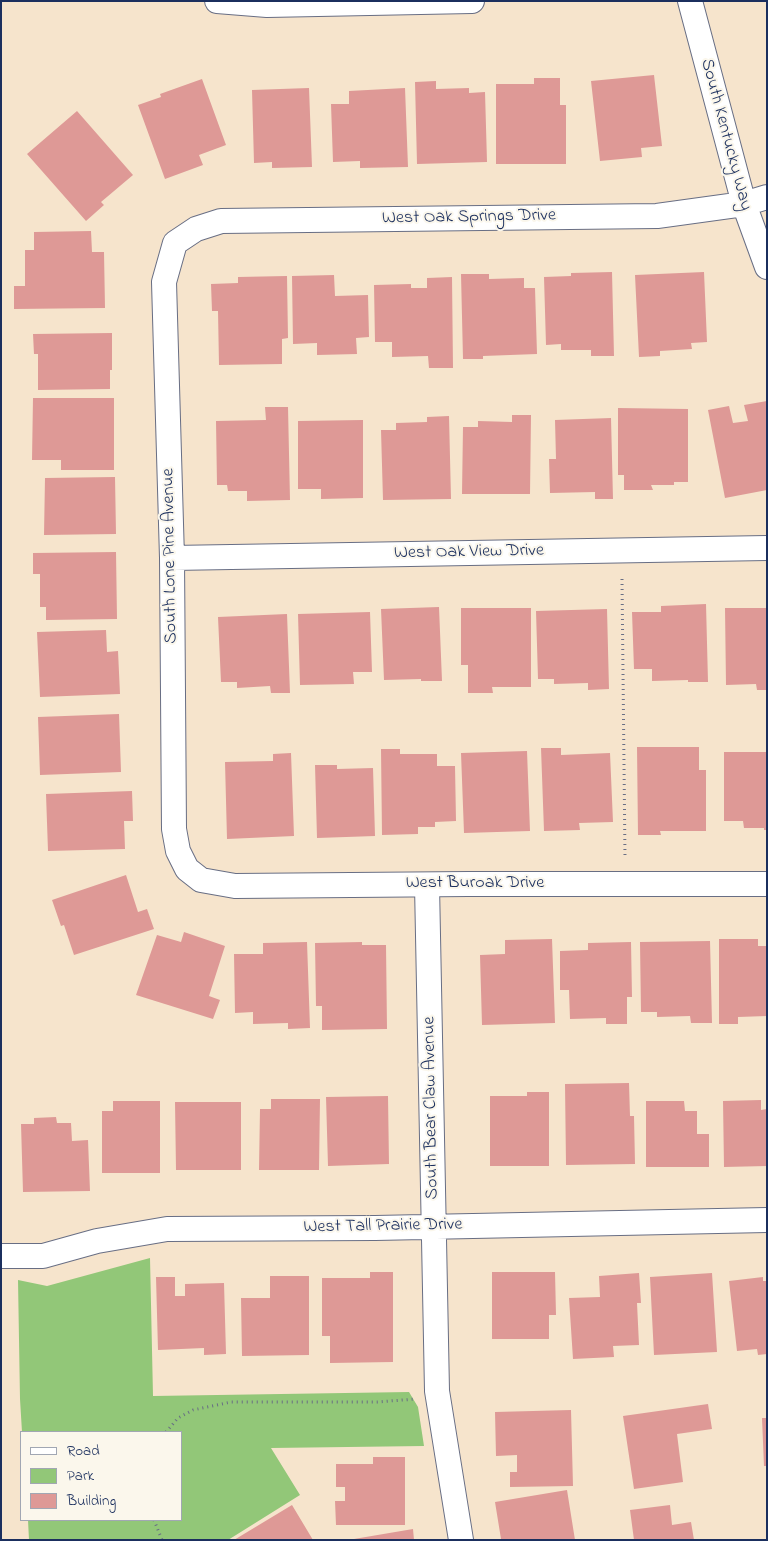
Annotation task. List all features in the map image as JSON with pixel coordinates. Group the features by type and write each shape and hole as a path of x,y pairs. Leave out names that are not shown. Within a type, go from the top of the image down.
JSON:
{"street":[{"path":"217,1 267,5 472,1"},
{"name":"South Kentucky Way","path":"690,1 744,204 767,267"},
{"name":"West Oak Springs Drive","path":"175,243 196,229 221,221 657,216 744,204 767,196"},
{"name":"South Lone Pine Avenue","path":"175,243 164,282 172,558 174,829 178,852 187,868"},
{"name":"West Oak View Drive","path":"172,558 767,548"},
{"name":"West Buroak Drive","path":"187,868 201,880 235,886 767,884"},
{"name":"South Bear Claw Avenue","path":"428,885 437,1391 461,1540"},
{"name":"West Tall Prairie Drive","path":"1,1256 43,1256 97,1241 168,1229 767,1220"}],"path":[{"path":"622,579 625,857"},
{"path":"167,1431 178,1418 193,1410 231,1402 378,1402 416,1399"},
{"path":"154,1521 162,1540"}],"green space":[{"path":"150,1258 153,1396 409,1392 418,1407 424,1446 271,1448 300,1495 228,1540 29,1540 28,1521 182,1521 182,1431 22,1431 18,1280 47,1286"}],"building":[{"path":"654,75 662,146 641,148 642,157 600,161 591,81"},
{"path":"534,78 560,78 560,105 566,105 566,164 496,164 496,84 534,84"},
{"path":"202,79 226,145 199,155 203,165 165,179 138,105 161,97 160,94"},
{"path":"436,81 436,89 469,88 469,93 485,92 487,162 417,164 415,82"},
{"path":"309,88 312,167 272,168 272,162 254,163 252,90"},
{"path":"405,88 408,167 360,168 360,161 333,162 331,104 349,104 349,91"},
{"path":"77,111 133,175 101,202 104,205 86,221 27,154"},
{"path":"91,231 92,252 104,252 105,308 14,309 14,286 25,286 25,250 34,250 34,232"},
{"path":"612,272 614,356 591,356 591,350 561,350 561,344 546,345 544,277 571,276 571,273"},
{"path":"704,272 707,342 691,343 692,349 660,351 660,356 639,357 635,275"},
{"path":"461,274 489,274 489,279 524,278 524,288 535,288 537,354 483,356 483,359 463,359"},
{"path":"334,275 335,296 368,295 369,337 356,338 357,354 317,355 317,343 293,344 292,276"},
{"path":"287,276 288,338 282,339 282,364 219,365 218,311 212,311 211,284 238,283 238,277"},
{"path":"452,277 453,368 429,368 428,356 392,357 392,342 375,342 374,285 411,284 411,288 427,288 427,278"},
{"path":"112,333 110,389 38,390 38,354 34,354 33,334"},
{"path":"33,398 114,398 114,470 61,470 61,460 32,460"},
{"path":"767,401 767,490 725,498 708,410 729,406 733,423 748,421 744,405"},
{"path":"265,407 288,407 290,500 247,501 247,491 228,491 227,485 217,485 216,421 266,420"},
{"path":"618,408 688,409 688,482 674,482 674,485 651,485 653,490 624,490 624,475 618,475"},
{"path":"512,415 531,415 530,494 462,494 463,427 478,427 478,421 512,422"},
{"path":"449,416 451,499 383,500 381,430 396,430 396,423 427,422 427,417"},
{"path":"611,418 613,499 595,499 595,492 550,493 549,459 556,459 555,420"},
{"path":"363,420 363,498 321,499 321,489 298,489 298,421"},
{"path":"115,477 116,534 44,535 45,478"},
{"path":"116,552 117,619 46,620 46,607 40,607 40,574 33,574 33,553"},
{"path":"706,604 708,682 688,682 688,680 652,681 652,669 634,669 632,612 661,612 661,606"},
{"path":"439,607 442,681 421,681 421,679 384,680 381,609"},
{"path":"461,608 531,608 531,687 492,687 493,693 468,693 468,665 461,665"},
{"path":"725,608 767,608 767,690 757,690 756,684 726,685"},
{"path":"607,609 609,689 588,690 588,683 554,684 554,679 538,679 536,611"},
{"path":"370,612 372,672 353,672 354,684 300,685 298,614"},
{"path":"287,614 290,693 271,693 270,686 237,688 237,682 221,682 218,617"},
{"path":"106,630 107,652 118,651 120,694 40,697 37,632"},
{"path":"119,714 121,772 40,775 38,717"},
{"path":"637,747 699,747 699,770 706,770 706,831 660,831 661,835 638,835"},
{"path":"541,748 561,748 561,755 610,753 613,822 579,823 580,830 544,831"},
{"path":"381,749 400,749 400,754 437,754 437,766 455,766 456,821 435,822 435,827 418,827 418,834 382,835"},
{"path":"527,751 530,831 464,833 461,753"},
{"path":"724,752 767,752 767,830 764,830 764,828 744,828 743,821 724,821"},
{"path":"291,753 294,836 227,839 225,762 273,761 273,754"},
{"path":"315,765 337,765 337,769 373,768 375,836 317,838"},
{"path":"132,791 133,821 124,821 125,849 48,851 46,794"},
{"path":"126,875 138,912 147,909 154,929 74,955 64,925 61,926 52,900"},
{"path":"184,932 225,946 209,996 220,1000 213,1019 136,995 157,935 181,942"},
{"path":"552,939 555,1023 482,1025 480,955 505,954 505,940"},
{"path":"719,939 758,939 758,946 767,946 767,1016 738,1017 738,1024 719,1024"},
{"path":"710,941 712,1023 691,1023 690,1016 657,1017 657,1012 641,1012 640,942"},
{"path":"307,942 310,1028 288,1029 288,1023 253,1024 253,1012 235,1013 234,954 263,954 263,943"},
{"path":"362,942 362,945 386,945 387,1029 322,1030 322,1006 316,1006 315,943"},
{"path":"631,942 632,997 627,997 627,1024 606,1024 606,1018 570,1019 569,990 560,990 560,951 588,950 588,943"},
{"path":"629,1083 630,1116 634,1116 635,1164 566,1165 565,1084"},
{"path":"527,1092 549,1092 549,1166 490,1166 490,1096 527,1096"},
{"path":"388,1096 389,1164 328,1166 326,1097"},
{"path":"271,1099 320,1099 319,1170 259,1170 260,1109 271,1109"},
{"path":"761,1100 761,1110 767,1109 767,1166 724,1167 723,1101"},
{"path":"113,1101 160,1101 160,1173 102,1173 102,1111 113,1111"},
{"path":"646,1101 684,1101 685,1111 697,1111 697,1134 709,1134 709,1167 646,1167"},
{"path":"175,1102 241,1102 241,1170 176,1170"},
{"path":"56,1117 57,1123 71,1123 72,1141 88,1140 90,1191 23,1192 21,1124 34,1124 34,1118"},
{"path":"370,1272 393,1272 393,1362 330,1363 330,1336 322,1336 322,1278 370,1278"},
{"path":"492,1272 555,1272 556,1315 549,1315 549,1339 492,1339"},
{"path":"639,1273 641,1303 637,1303 639,1345 613,1346 614,1357 573,1359 569,1298 600,1297 599,1276"},
{"path":"712,1273 717,1352 654,1355 650,1277"},
{"path":"270,1276 309,1276 309,1355 242,1356 241,1298 270,1298"},
{"path":"156,1277 175,1277 175,1296 185,1296 185,1284 224,1283 226,1354 204,1355 204,1348 158,1350"},
{"path":"763,1277 763,1281 767,1281 767,1354 758,1355 757,1349 737,1351 729,1281"},
{"path":"708,1404 712,1429 677,1434 683,1482 634,1489 623,1416"},
{"path":"571,1410 573,1486 510,1487 510,1472 517,1472 517,1455 496,1456 495,1412"},
{"path":"762,1418 767,1418 767,1466 764,1466"},
{"path":"373,1457 405,1457 405,1525 336,1525 335,1501 345,1501 345,1487 336,1487 336,1464 373,1464"},
{"path":"567,1490 575,1540 501,1539 495,1502"},
{"path":"292,1505 313,1540 234,1540"},
{"path":"670,1505 672,1525 691,1522 694,1540 634,1540 630,1510"},
{"path":"413,1529 414,1540 354,1540 354,1539"}]}
